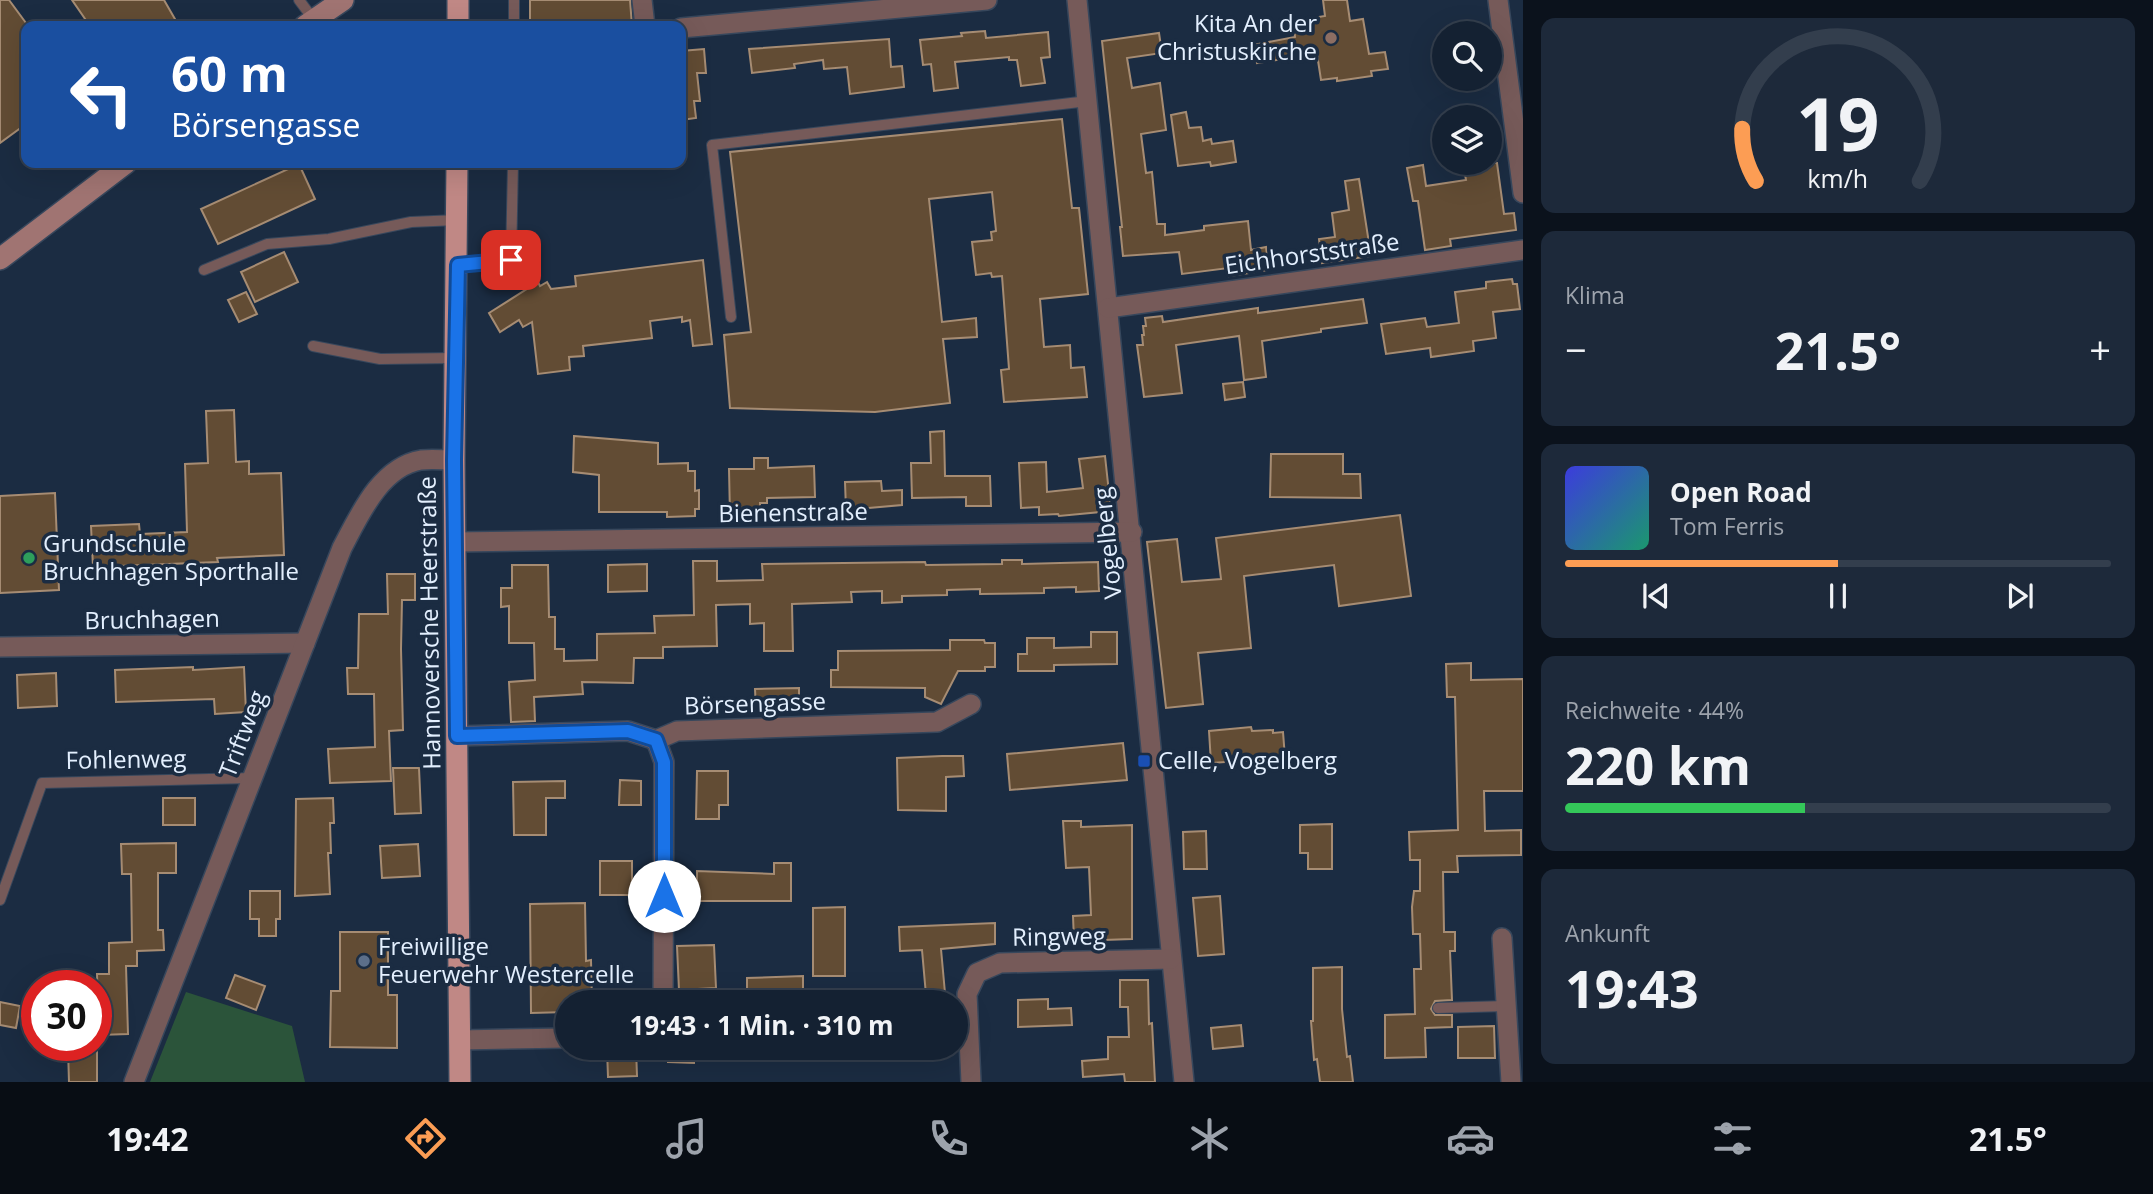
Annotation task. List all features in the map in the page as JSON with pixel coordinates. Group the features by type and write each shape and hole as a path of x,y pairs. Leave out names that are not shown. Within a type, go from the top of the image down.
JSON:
{"main road":[{"path":"458,0 458,21"},
{"name":"Hannoversche Heerstraße","path":"457,168 454,460 460,1082"}],"street":[{"path":"313,21 342,0"},
{"path":"642,0 644,21"},
{"path":"686,27 851,6 987,0"},
{"name":"Vogelberg","path":"1077,0 1132,532 1184,1082"},
{"path":"1498,0 1523,193"},
{"path":"0,259 119,168"},
{"name":"Eichhorststraße","path":"1108,308 1523,250"},
{"name":"Triftweg","path":"134,1082 342,548 364,506 390,476 408,464 421,460 454,460"},
{"name":"Bienenstraße","path":"455,542 1132,532"},
{"name":"Bruchhagen","path":"0,647 305,643"},
{"name":"Börsengasse","path":"457,736 628,731 656,740 677,731 937,722 971,704"},
{"path":"656,740 664,762 663,990"},
{"path":"1502,938 1511,1082"},
{"name":"Ringweg","path":"971,1082 967,994 977,972 1000,963 1171,959"},
{"path":"460,1040 555,1038"}],"lane":[{"path":"299,0 309,21"},
{"path":"513,0 513,21"},
{"path":"731,317 712,145 1088,101"},
{"path":"458,265 511,260 513,168"},
{"path":"204,270 267,244 329,239 411,222 458,220"},
{"path":"313,346 380,359 456,358"},
{"name":"Fohlenweg","path":"0,900 42,782 252,778"},
{"path":"1438,1009 1506,1006"}],"green space":[{"path":"186,992 292,1026 305,1082 150,1082"}],"building":[{"path":"0,0 9,0 25,21 21,21 21,128 0,143"},
{"path":"72,0 164,0 176,21 87,21"},
{"path":"530,0 630,0 632,21 530,21"},
{"name":"Kita An der Christuskirche","path":"1323,0 1347,0 1350,21 1363,19 1369,54 1385,52 1388,69 1371,71 1372,76 1337,81 1337,78 1321,80 1317,54 1257,63 1253,45 1295,37 1293,21 1325,16"},
{"path":"985,31 986,38 1048,32 1050,57 1041,58 1045,83 1021,86 1017,60 1009,60 1009,57 955,62 958,88 934,91 931,64 923,65 920,40"},
{"path":"1159,33 1162,53 1127,58 1132,88 1160,83 1166,130 1141,134 1146,173 1152,172 1157,224 1165,224 1165,235 1204,230 1204,226 1248,221 1251,250 1266,247 1269,270 1229,276 1228,268 1182,274 1179,252 1123,256 1102,41"},
{"path":"889,39 891,67 902,66 904,87 850,94 847,67 824,69 823,60 794,64 795,68 752,73 749,49"},
{"path":"704,49 706,73 697,73 700,101 694,101 696,118 686,119 686,51"},
{"path":"1186,112 1189,128 1201,127 1203,141 1211,139 1212,144 1233,141 1236,162 1211,166 1210,162 1178,166 1171,115"},
{"path":"1062,119 1072,208 1079,208 1088,294 1040,299 1044,347 1070,345 1071,368 1084,367 1087,397 1004,402 1001,370 1009,369 1002,276 992,277 991,273 976,275 972,242 992,240 991,232 996,231 992,192 929,199 942,322 976,318 977,337 943,339 950,403 875,412 730,408 724,335 751,332 730,152"},
{"path":"1423,165 1426,186 1466,180 1465,175 1499,175 1504,214 1514,213 1516,230 1450,239 1451,246 1425,250 1418,201 1413,201 1407,168"},
{"path":"290,168 301,168 315,199 218,244 201,209"},
{"path":"1359,179 1371,256 1322,263 1319,239 1335,237 1332,213 1349,210 1345,181"},
{"path":"284,252 298,282 255,302 241,272"},
{"path":"703,260 712,344 693,346 690,320 682,322 682,317 650,321 652,338 583,346 584,356 569,357 570,370 538,374 532,322 523,327 519,320 500,332 489,313 538,282 540,286 547,282 551,289 576,286 575,276"},
{"path":"1512,279 1513,284 1517,284 1520,309 1493,312 1496,338 1473,341 1474,351 1431,357 1430,348 1386,354 1381,324 1425,318 1427,327 1459,323 1455,292 1486,288 1486,282"},
{"path":"246,292 257,314 239,322 228,300"},
{"path":"1363,299 1367,323 1262,341 1266,377 1244,380 1239,336 1176,345 1182,393 1144,397 1137,345 1143,345 1145,318 1162,316 1163,322 1258,308 1258,313"},
{"path":"1243,382 1245,397 1225,400 1223,384"},
{"path":"234,410 236,462 249,461 249,474 281,473 284,555 217,558 218,562 93,567 91,526 139,524 140,534 187,532 185,464 208,463 206,411"},
{"path":"944,431 945,476 990,476 991,506 966,506 966,497 912,498 911,463 931,463 930,432"},
{"path":"574,436 658,443 658,464 688,463 688,471 695,471 699,509 695,509 695,516 667,517 667,512 599,512 599,475 573,472"},
{"path":"1271,454 1343,454 1343,474 1360,474 1361,498 1270,497"},
{"path":"1105,456 1111,511 1059,516 1039,515 1039,507 1021,508 1019,463 1046,462 1047,492 1083,488 1079,459"},
{"path":"754,458 768,458 768,468 814,466 815,497 767,498 767,503 760,503 760,515 730,516 729,469 754,469"},
{"path":"881,481 882,491 902,490 902,505 846,510 845,482"},
{"name":"Grundschule Bruchhagen Sporthalle","path":"55,493 59,590 0,593 0,496"},
{"path":"1400,515 1411,596 1339,606 1334,565 1244,576 1251,648 1198,653 1203,704 1166,708 1147,542 1177,539 1182,582 1221,579 1216,538"},
{"path":"1002,560 1022,560 1022,564 1098,562 1099,591 1076,592 1076,587 1044,588 1044,593 980,594 980,589 947,590 947,595 902,596 902,602 882,603 882,591 851,592 852,602 792,604 793,651 764,651 764,623 750,624 750,604 716,605 717,646 663,647 663,658 634,658 633,683 582,682 583,694 534,697 535,721 511,722 509,682 535,680 534,643 509,643 509,606 501,607 501,588 512,588 512,565 548,565 549,617 555,617 555,649 564,649 564,661 597,660 597,634 655,633 654,616 694,615 693,561 717,561 717,581 763,580 762,564 1002,564"},
{"path":"647,564 647,591 608,592 608,565"},
{"path":"387,574 415,574 415,600 402,600 403,730 389,731 391,781 330,783 328,749 375,747 374,694 348,694 347,668 358,668 359,614 388,614"},
{"path":"1091,632 1117,632 1117,664 1054,665 1054,671 1018,671 1018,654 1027,654 1027,638 1054,638 1054,648 1091,647"},
{"path":"950,640 984,640 985,643 995,643 995,667 985,667 985,671 958,671 941,704 925,697 925,688 831,687 831,670 838,670 838,651 950,650"},
{"path":"1471,663 1471,680 1523,679 1523,791 1484,791 1485,831 1521,830 1521,855 1457,856 1458,872 1443,872 1444,932 1455,932 1455,951 1450,951 1452,1000 1435,1001 1431,1009 1435,1015 1452,1015 1452,1027 1425,1028 1426,1057 1385,1058 1385,1015 1415,1014 1414,969 1421,969 1420,934 1413,934 1412,907 1414,891 1420,891 1420,860 1410,860 1409,832 1458,830 1455,697 1447,697 1446,664"},
{"path":"193,667 193,670 244,667 246,712 215,714 214,699 116,702 115,670"},
{"path":"56,673 57,706 18,708 17,675"},
{"path":"799,688 799,704 788,705 789,709 756,710 755,689"},
{"path":"1251,727 1252,731 1283,732 1285,758 1211,763 1209,731"},
{"path":"1123,743 1127,780 1010,790 1007,754"},
{"path":"963,756 964,776 946,777 946,811 898,810 897,758"},
{"path":"393,768 419,768 421,813 395,814"},
{"path":"697,771 728,771 728,805 719,805 719,819 696,819"},
{"path":"620,780 641,781 641,805 619,805"},
{"path":"565,781 565,798 546,798 546,835 514,835 513,782"},
{"path":"163,798 195,798 195,825 163,825"},
{"path":"333,798 334,823 330,823 331,853 328,853 330,894 295,896 296,799"},
{"path":"1063,821 1081,821 1081,827 1132,825 1132,939 1074,941 1073,916 1091,915 1089,867 1066,868"},
{"path":"1332,824 1332,869 1308,869 1308,853 1300,853 1300,825"},
{"path":"1206,831 1207,869 1184,869 1183,832"},
{"path":"176,843 176,873 158,873 158,930 163,930 164,950 137,951 137,966 126,966 128,1034 112,1035 112,970 109,970 109,943 132,942 131,874 122,874 121,844"},
{"path":"418,844 420,876 382,878 380,846"},
{"path":"600,861 632,861 632,895 600,895"},
{"path":"774,863 791,863 791,901 697,901 697,871 774,874"},
{"path":"250,891 280,891 280,919 276,919 276,936 259,936 259,919 250,919"},
{"path":"1220,896 1224,954 1198,956 1193,898"},
{"path":"585,903 586,961 591,960 592,990 555,990 555,1012 531,1013 530,904"},
{"path":"845,907 845,976 813,976 813,908"},
{"path":"995,923 995,944 941,949 945,990 926,990 922,950 900,951 899,927"},
{"name":"Freiwillige Feuerwehr Westercelle","path":"340,932 388,932 388,995 397,995 397,1048 330,1047 331,991 340,991"},
{"path":"714,945 716,988 679,990 677,946"},
{"path":"1342,967 1342,1009 1347,1057 1350,1056 1353,1082 1320,1082 1317,1059 1314,1060 1311,1021 1313,968"},
{"path":"235,975 265,986 256,1010 226,998"},
{"path":"803,976 803,990 747,990 747,978"},
{"path":"1120,980 1148,980 1155,1082 1125,1082 1124,1074 1083,1077 1082,1061 1108,1059 1108,1037 1129,1037 1128,1007 1120,1007"},
{"path":"1048,999 1048,1009 1071,1008 1072,1025 1018,1027 1018,1000"},
{"path":"0,1002 20,1006 16,1028 0,1025"},
{"path":"1241,1025 1243,1046 1213,1049 1211,1028"},
{"path":"1494,1026 1495,1058 1458,1058 1458,1027"},
{"path":"607,1060 636,1060 637,1076 608,1077"},
{"path":"668,1060 694,1060 694,1063"},
{"path":"68,1061 97,1061 97,1082 69,1082"}],"place":[{"name":"Kita An der Christuskirche","path":"1331,38"},
{"name":"Grundschule Bruchhagen Sporthalle","path":"29,558"},
{"name":"Celle, Vogelberg","path":"1144,761"},
{"name":"Freiwillige Feuerwehr Westercelle","path":"364,961"}],"route":[{"path":"511,260 458,265 454,460 457,736 628,731 656,740 664,762 664,896"}]}
